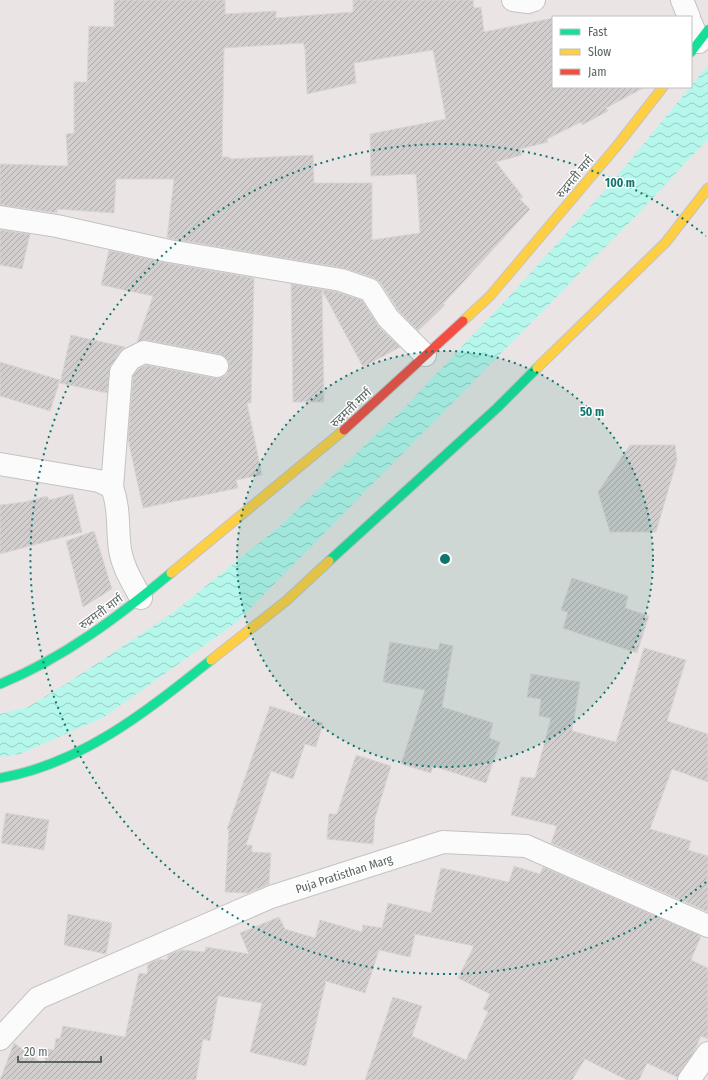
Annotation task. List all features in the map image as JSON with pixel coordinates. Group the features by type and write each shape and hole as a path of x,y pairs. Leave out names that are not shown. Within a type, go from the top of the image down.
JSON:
{"street":[{"path":"513,0 528,2 534,0"},
{"path":"682,0 689,16"},
{"name":"रुद्रमती मार्ग","path":"0,684 27,673 76,645 141,598 332,441 490,296 616,147 663,88"},
{"path":"0,778 24,774 70,757 141,715 286,601 497,408 666,242 708,188"},
{"path":"0,217 57,226 169,251 316,275 356,285 370,290 388,318 425,355"},
{"path":"141,598 124,567 120,550 118,502 112,486 122,372 130,359 144,352 217,366"},
{"path":"0,464 99,480 112,486"},
{"name":"Puja Pratisthan Marg","path":"0,1039 38,998 271,897 443,842 526,846 708,926"},
{"path":"689,1080 708,1053"}],"water":[{"path":"708,65 708,139 631,221 237,622 104,717 20,754 0,757 0,714 28,707 66,684 174,612 281,525 405,407 517,288 614,180 689,88 692,88 692,85"}],"building":[{"path":"114,0 225,0 225,14 276,11 276,18 353,12 353,0 473,0 474,8 481,7 484,32 552,18 552,88 643,88 606,108 608,111 582,125 581,122 547,139 548,142 520,149 522,155 496,162 523,197 520,199 530,209 443,304 445,305 418,331 398,310 381,283 374,278 343,268 167,238 174,179 116,179 114,213 57,209 57,213 0,205 0,164 68,166 66,134 74,133 74,82 87,82 89,26 114,27","holes":["303,43 305,49 307,94 356,83 354,63 433,50 446,119 370,134 371,176 416,174 420,233 372,240 372,183 314,183 313,155 230,159 230,157 222,157 224,48"]},
{"path":"0,230 30,234 22,269 0,265"},
{"path":"109,250 167,263 254,278 251,403 247,403 262,475 236,480 238,488 143,508 128,439 133,376 138,369 146,365 221,378 227,374 229,362 225,357 219,354 146,340 137,342 153,296 101,285"},
{"path":"291,284 338,292 362,300 379,327 400,347 363,367 322,290 324,402 293,402"},
{"path":"71,335 125,347 111,365 107,393 60,383"},
{"path":"0,362 60,380 50,411 0,396"},
{"path":"630,445 675,445 677,460 656,532 610,532 598,492"},
{"path":"73,494 82,532 0,554 0,505 25,502 47,496 49,500"},
{"path":"94,531 112,589 83,607 66,541"},
{"path":"572,578 628,596 625,608 649,616 637,653 563,628 568,612 561,610"},
{"path":"390,642 438,650 440,643 453,646 442,707 493,723 489,738 500,742 486,783 433,766 431,773 401,764 425,690 383,682"},
{"path":"644,648 686,660 667,721 708,734 708,782 672,769 650,829 691,841 688,850 708,856 708,912 551,843 557,826 511,815 521,777 535,778 551,718 539,716 541,699 527,697 531,674 580,682 572,731 616,742"},
{"path":"270,706 323,723 316,747 305,744 293,779 271,771 246,845 252,845 252,852 271,853 269,884 248,893 225,892 229,829 227,829"},
{"path":"356,755 391,766 375,818 373,844 327,839 329,814 337,814"},
{"path":"6,813 49,820 44,850 1,843"},
{"path":"514,866 540,874 543,867 701,936 691,960 708,968 708,1039 701,1036 693,1053 677,1077 647,1063 639,1080 627,1080 585,1059 572,1080 365,1080 393,997 422,1006 412,1036 466,1060 488,1012 483,1009 490,994 458,978 474,946 415,934 410,957 379,950 365,993 326,981 306,1066 250,1052 262,1003 218,996 210,1041 203,1039 196,1080 0,1080 14,1043 44,1065 47,1049 54,1050 56,1038 60,1039 63,1026 125,1037 139,973 147,974 148,964 159,959 167,960 168,955 181,950 205,952 206,947 249,954 240,933 279,917 285,929 315,938 320,920 362,932 363,925 382,928 388,903 431,913 441,868 509,882"},
{"path":"68,914 112,923 106,954 64,945"}],"traffic: fast":[{"path":"692,51 708,30"},
{"path":"329,561 497,408 537,368"},
{"path":"0,684 24,674 69,649 111,620 171,573"},
{"path":"0,778 30,771 59,761 86,748 138,716 211,660"}],"traffic: slow":[{"path":"463,321 490,296 616,147 662,88"},
{"path":"537,368 666,242 708,188"},
{"path":"171,573 344,430"},
{"path":"211,660 286,601 329,561"}],"traffic: jam":[{"path":"344,430 463,321"}]}
